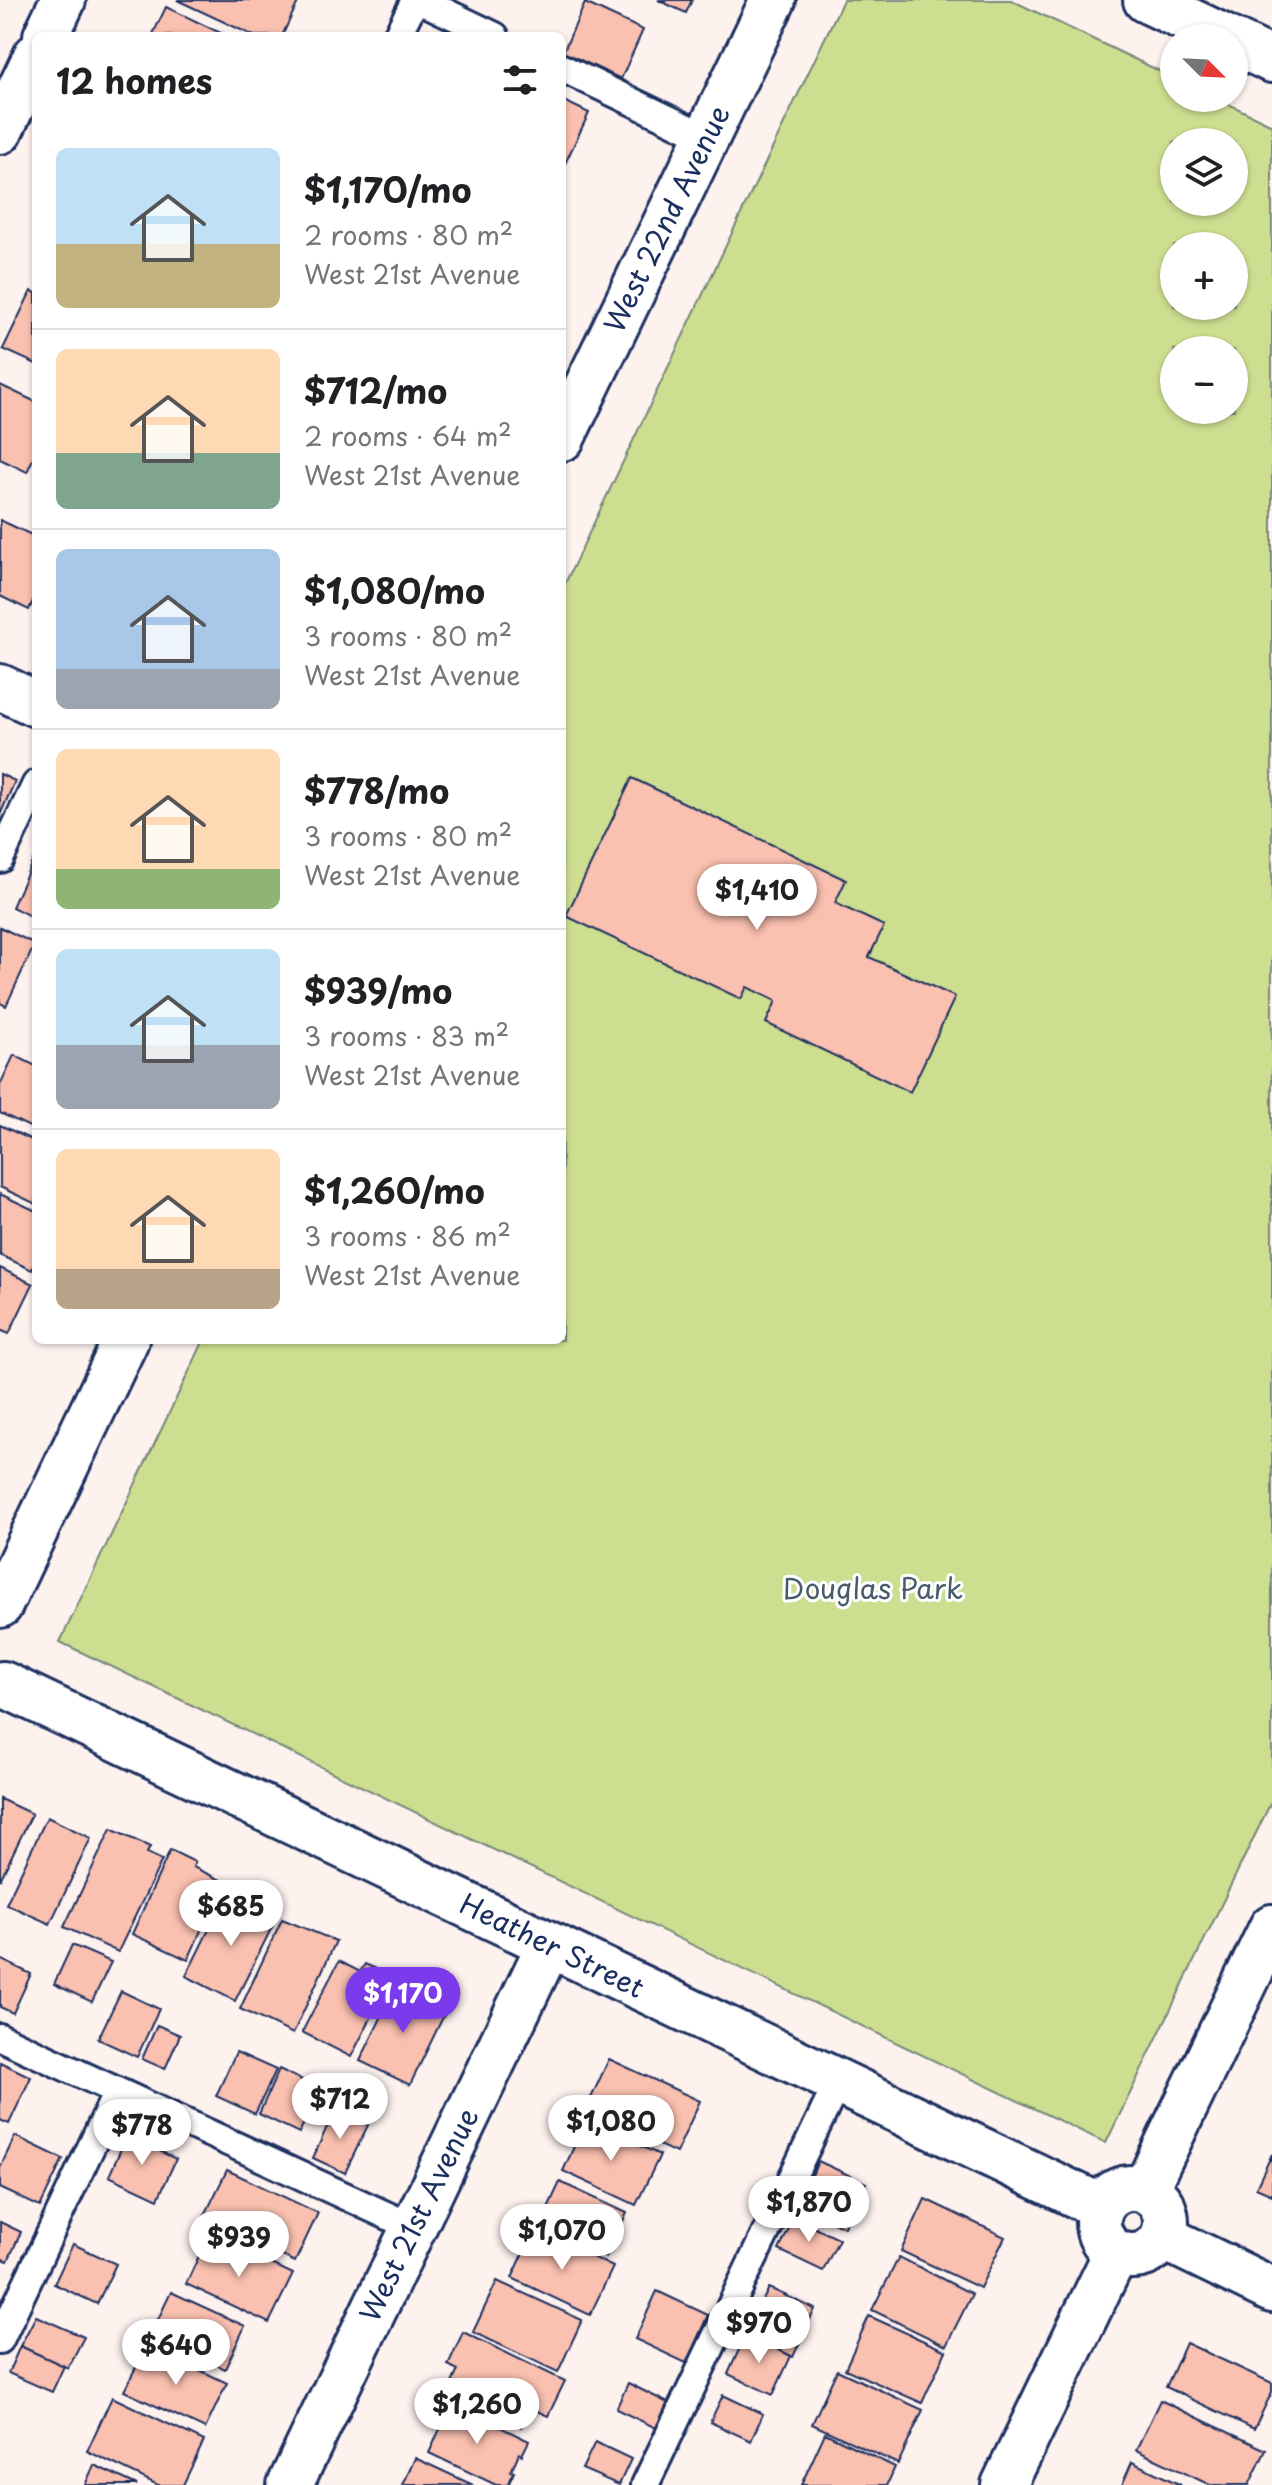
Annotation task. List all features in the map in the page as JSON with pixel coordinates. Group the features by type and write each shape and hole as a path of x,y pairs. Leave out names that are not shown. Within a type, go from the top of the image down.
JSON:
{"street":[{"path":"48,32 63,0"},
{"name":"West 22nd Avenue","path":"566,430 773,0"},
{"path":"1146,0 1197,24"},
{"path":"1248,49 1272,60"},
{"path":"0,131 32,64"},
{"path":"0,687 32,702"},
{"path":"0,1605 124,1344"},
{"name":"Heather Street","path":"1,1674 549,1945 1101,2207"},
{"path":"1145,2190 1272,1927"},
{"name":"West 21st Avenue","path":"290,2485 549,1945"},
{"path":"1132,2187 1145,2190 1157,2197 1164,2209 1166,2223 1163,2237 1154,2248 1142,2255 1116,2253 1099,2232 1101,2207 1119,2190 1132,2187"},
{"path":"1163,2237 1272,2290"},
{"path":"1004,2485 1116,2253"}],"lane":[{"path":"399,32 417,0 486,32"},
{"path":"566,70 706,137"},
{"path":"0,859 32,792"},
{"path":"0,2037 412,2227"},
{"path":"645,2485 838,2082"},
{"path":"0,2340 117,2092"}],"green space":[{"name":"Douglas Park","path":"843,0 1011,0 1160,71 1160,112 1245,112 1272,125 1272,1800 1106,2143 60,1642 202,1344 566,1344 566,582"}],"building":[{"path":"177,0 299,0 284,32 245,32"},
{"path":"658,0 692,0 686,13"},
{"path":"585,3 643,30 621,79 566,53 566,45"},
{"path":"166,7 219,32 154,32"},
{"path":"566,102 589,113 566,162"},
{"path":"31,291 32,291 32,362 3,349"},
{"path":"0,385 32,400 32,461 27,472 0,459"},
{"path":"0,520 32,535 32,603 29,610 0,596"},
{"path":"0,774 15,781 0,815"},
{"path":"632,778 846,880 835,903 884,926 869,957 955,997 910,1092 766,1023 776,1001 747,987 741,999 566,916"},
{"path":"32,862 32,917 12,907"},
{"path":"0,927 32,943 32,950 6,1006 0,1003"},
{"path":"14,1055 32,1064 32,1128 0,1113 0,1085"},
{"path":"0,1125 32,1140 32,1202 0,1187"},
{"path":"0,1194 32,1209 32,1270 0,1255"},
{"path":"0,1268 32,1286 9,1334 0,1330"},
{"path":"0,1799 32,1814 0,1880"},
{"path":"47,1817 91,1838 50,1924 6,1904"},
{"path":"111,1829 150,1847 147,1853 162,1860 118,1952 64,1927"},
{"path":"170,1850 195,1862 193,1867 223,1881 188,1960 132,1934"},
{"path":"225,1897 246,1907 249,1903 268,1913 264,1921 273,1925 235,2001 186,1976"},
{"path":"282,1919 336,1941 293,2034 240,2009"},
{"path":"72,1945 111,1962 92,2002 54,1984"},
{"path":"0,1959 31,1974 13,2013 0,2007"},
{"path":"339,1961 360,1972 365,1964 392,1977 351,2057 302,2032"},
{"path":"398,1983 427,1997 424,2002 445,2013 410,2085 360,2061"},
{"path":"121,1991 159,2009 137,2057 98,2039"},
{"path":"157,2025 180,2035 165,2069 142,2059"},
{"path":"236,2052 276,2070 255,2114 216,2096"},
{"path":"609,2059 700,2101 676,2153 585,2111"},
{"path":"0,2062 31,2077 9,2124 0,2120"},
{"path":"279,2069 321,2089 299,2133 259,2114"},
{"path":"335,2109 368,2125 345,2173 313,2158"},
{"path":"586,2120 660,2155 636,2205 563,2171"},
{"path":"127,2135 176,2159 158,2199 109,2176"},
{"path":"15,2136 63,2159 40,2207 0,2188 0,2168"},
{"path":"1272,2154 1272,2195 1256,2188"},
{"path":"818,2161 866,2183 844,2227 799,2206"},
{"path":"227,2170 318,2213 295,2262 203,2219"},
{"path":"560,2182 627,2213 606,2257 540,2225"},
{"path":"925,2199 1005,2237 980,2288 901,2251"},
{"path":"794,2218 839,2239 823,2271 779,2250"},
{"path":"0,2222 21,2232 8,2261 0,2258"},
{"path":"535,2229 613,2267 590,2315 512,2278"},
{"path":"209,2234 293,2274 269,2323 186,2284"},
{"path":"73,2244 116,2264 97,2304 54,2284"},
{"path":"899,2257 972,2294 946,2346 872,2310"},
{"path":"497,2281 582,2320 558,2372 473,2332"},
{"path":"769,2288 815,2309 793,2357 746,2334"},
{"path":"657,2291 708,2315 686,2363 635,2339"},
{"path":"171,2292 245,2326 225,2369 151,2334"},
{"path":"36,2316 84,2337 68,2368 20,2346"},
{"path":"869,2316 946,2351 922,2403 845,2369"},
{"path":"463,2332 565,2381 548,2416 530,2408 521,2427 448,2392 458,2370 448,2365"},
{"path":"746,2334 791,2356 773,2395 728,2374"},
{"path":"1186,2343 1272,2383 1272,2392 1254,2429 1166,2387"},
{"path":"147,2345 227,2383 205,2429 124,2391"},
{"path":"20,2346 64,2366 52,2392 8,2373"},
{"path":"837,2370 923,2410 898,2464 812,2424"},
{"path":"628,2383 668,2403 656,2428 616,2409"},
{"path":"723,2395 763,2414 751,2441 710,2422"},
{"path":"112,2397 204,2441 183,2485 158,2485 87,2451"},
{"path":"1160,2400 1266,2450 1249,2485 1210,2485 1136,2450"},
{"path":"446,2405 457,2410 459,2407 529,2441 522,2455 519,2453 508,2485 496,2485 429,2453 441,2427 436,2424"},
{"path":"825,2433 895,2467 887,2485 801,2485"},
{"path":"595,2442 631,2459 619,2485 582,2469"},
{"path":"415,2458 473,2485 403,2485"},
{"path":"1132,2462 1181,2485 1122,2485"},
{"path":"94,2465 137,2485 85,2485"}]}
